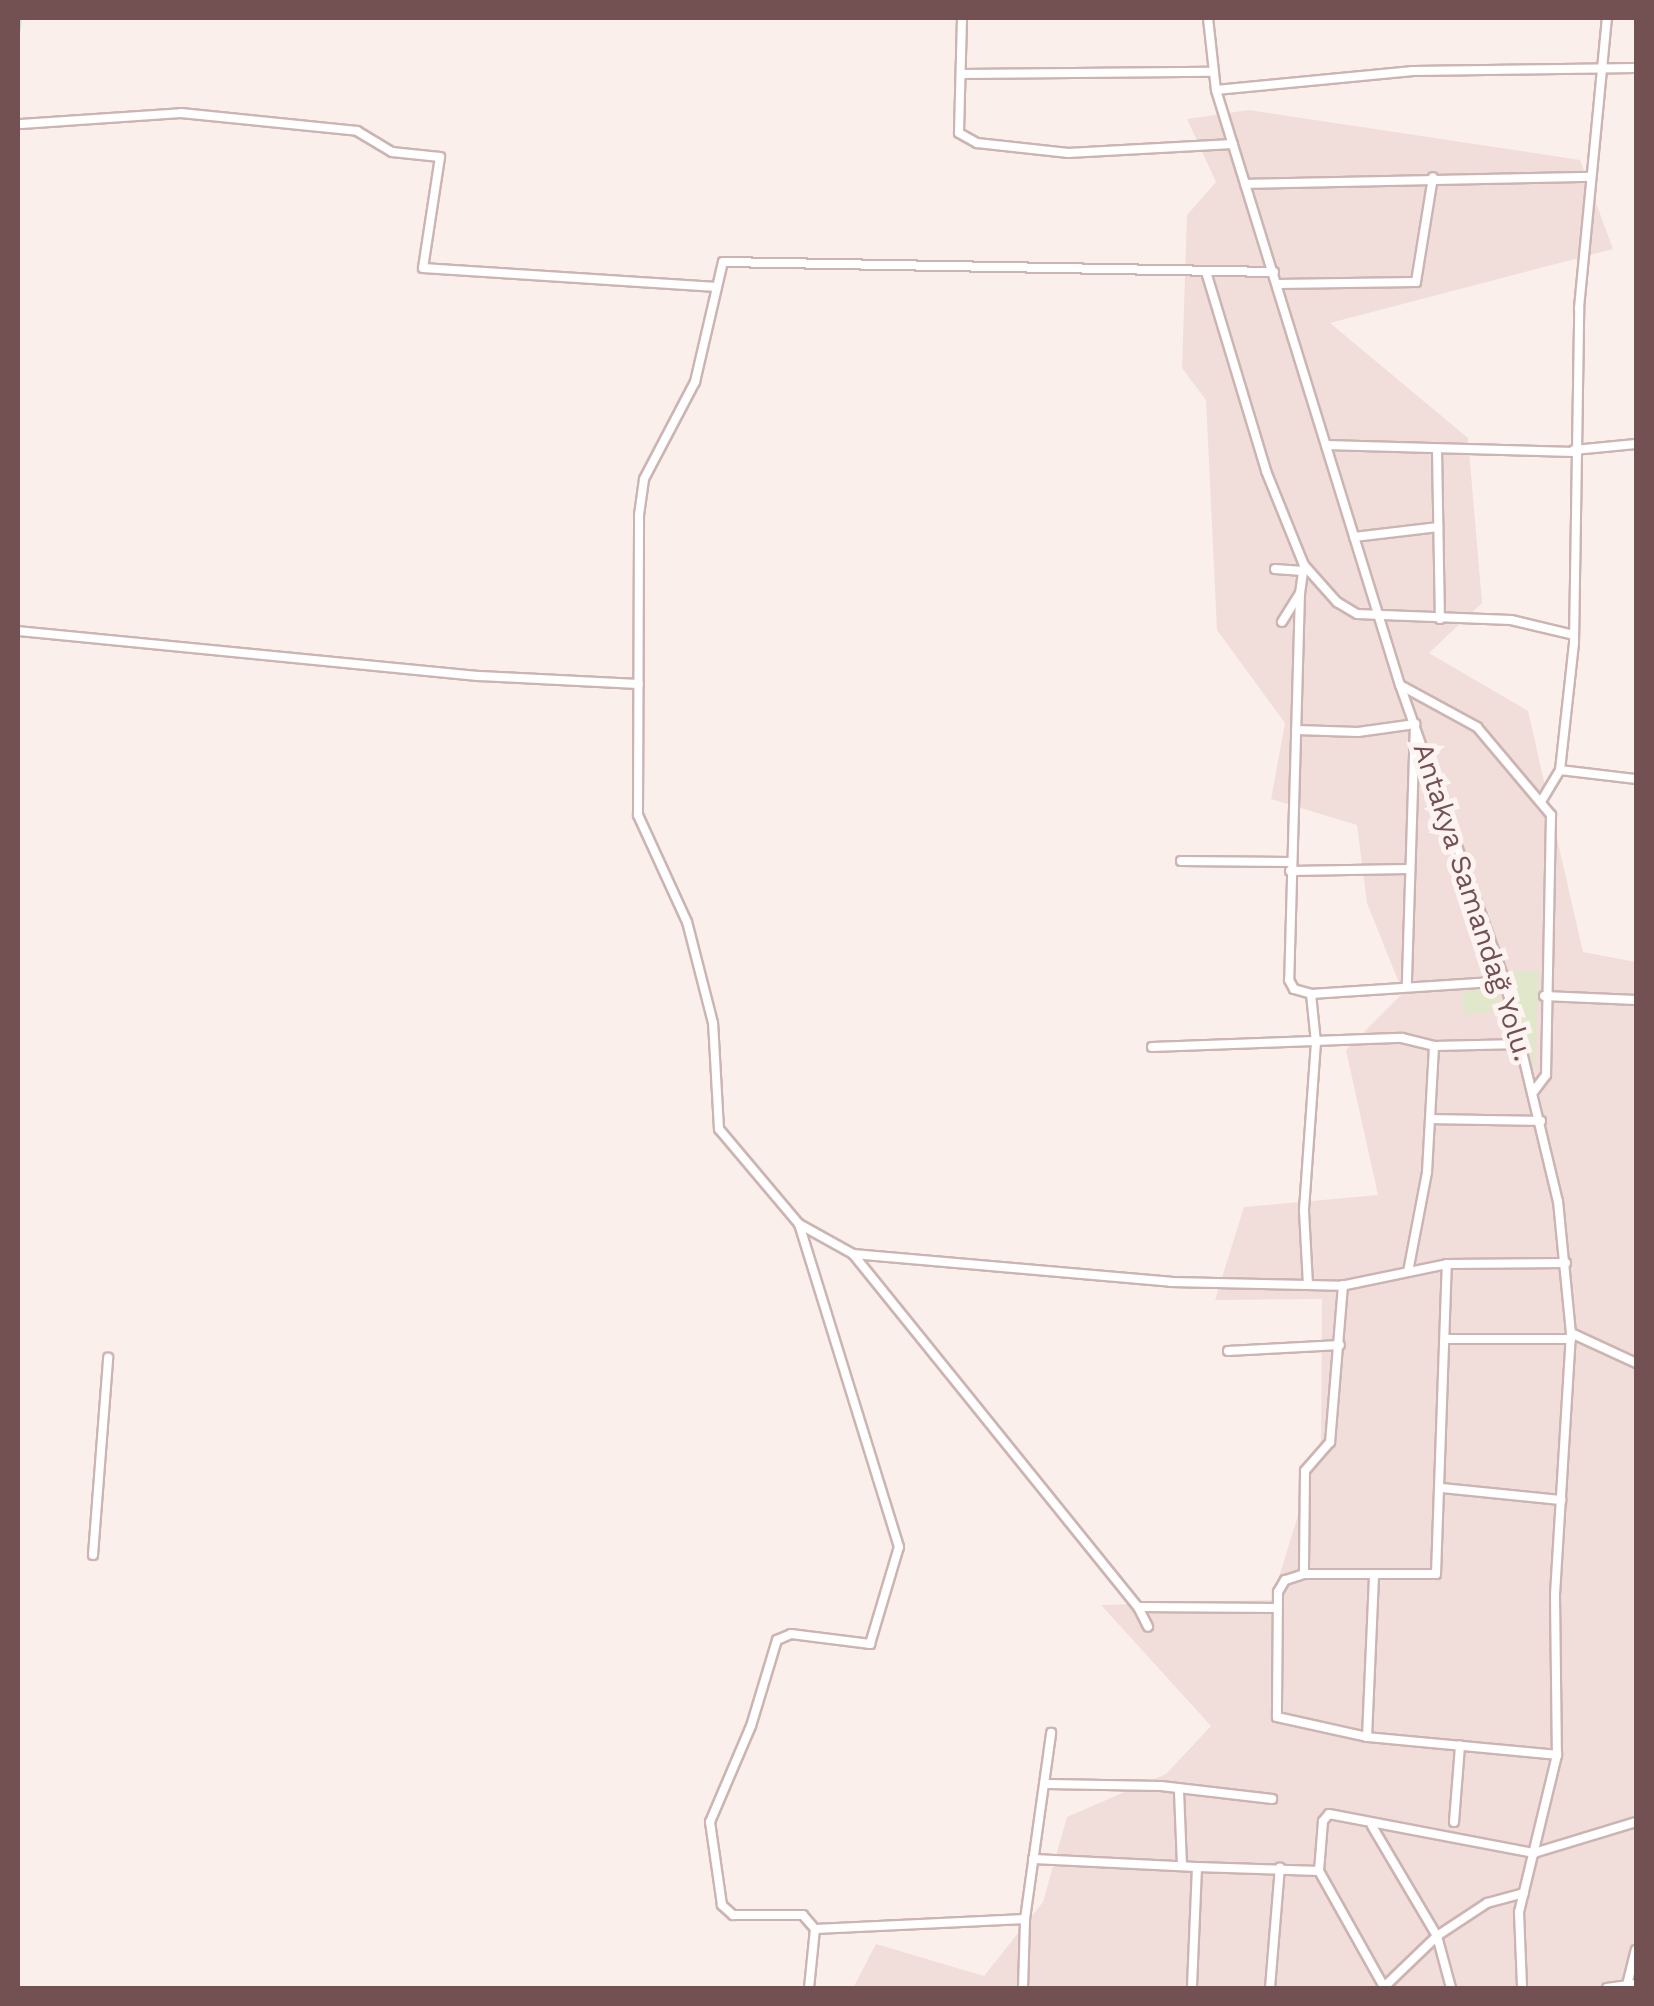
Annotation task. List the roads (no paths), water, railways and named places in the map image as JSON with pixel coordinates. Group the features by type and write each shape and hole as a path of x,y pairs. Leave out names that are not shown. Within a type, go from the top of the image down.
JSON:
{"street":[{"path":"962,18 960,133 977,143 1068,153 1233,144"},
{"name":"Antakya Samandağ Yolu.","path":"1208,18 1216,90 1400,685 1504,980 1541,1122 1566,1264 1571,1336 1562,1500 1557,1754 1524,1893 1517,1970 1522,1988"},
{"path":"1542,800 1560,770 1578,529 1574,451 1589,176 1608,18"},
{"path":"1216,90 1412,71 1636,68"},
{"path":"962,74 1212,72"},
{"path":"21,124 181,113 357,131 392,152 440,157 424,268 716,287"},
{"path":"1245,184 1589,176"},
{"path":"1277,284 1416,282 1434,177"},
{"path":"1148,1627 1138,1607 852,1254 799,1224 719,1129 713,1023 688,922 638,815 644,479 695,382 723,262 1192,269 1206,276 1274,272"},
{"path":"1206,276 1266,471 1304,568 1337,602 1379,618 1537,623 1570,634"},
{"path":"1326,445 1574,451 1636,444"},
{"path":"1436,450 1440,619"},
{"path":"1354,537 1438,527"},
{"path":"1275,569 1304,568"},
{"path":"1304,568 1300,593 1288,980 1311,994 1407,983 1504,980"},
{"path":"1282,622 1300,593"},
{"path":"18,632 460,674 639,684"},
{"path":"1400,685 1477,727 1551,814 1544,996 1546,1075 1534,1091"},
{"path":"1296,730 1358,732 1415,724 1407,983"},
{"path":"1560,770 1636,779"},
{"path":"1181,861 1409,869"},
{"path":"1308,1284 1304,1212 1316,1042 1311,994"},
{"path":"1544,996 1636,1000"},
{"path":"1152,1046 1402,1038 1434,1046 1521,1044"},
{"path":"1408,1272 1431,1119 1434,1046"},
{"path":"1431,1119 1541,1122"},
{"path":"799,1224 899,1547 870,1644 791,1634 777,1640 751,1726 710,1822 710,1852 722,1905 733,1915 804,1915 816,1929 808,1988"},
{"path":"852,1254 1172,1282 1343,1285 1447,1264 1566,1264"},
{"path":"1447,1264 1436,1574 1304,1574 1286,1580 1277,1608 1276,1717 1368,1738 1557,1754"},
{"path":"1304,1574 1305,1470 1330,1442 1343,1285"},
{"path":"1446,1339 1571,1336 1635,1360"},
{"path":"1228,1351 1340,1344"},
{"path":"93,1555 108,1358"},
{"path":"1441,1488 1562,1500"},
{"path":"1368,1738 1374,1577"},
{"path":"1138,1607 1277,1608"},
{"path":"1023,1988 1025,1918 1048,1784 1051,1733"},
{"path":"1454,1822 1460,1745"},
{"path":"1048,1784 1272,1799"},
{"path":"1179,1790 1182,1866"},
{"path":"1524,1893 1487,1903 1438,1936 1383,1988 1320,1871 1323,1821 1330,1814 1372,1826 1534,1852 1636,1822"},
{"path":"1372,1826 1438,1936 1452,1988"},
{"path":"1033,1859 1320,1871"},
{"path":"1192,1988 1197,1867"},
{"path":"1270,1988 1280,1868"},
{"path":"816,1929 1025,1918"},
{"path":"1607,1988 1632,1985 1636,1950"}],"waterway":[{"path":"18,34 20,18"}]}
